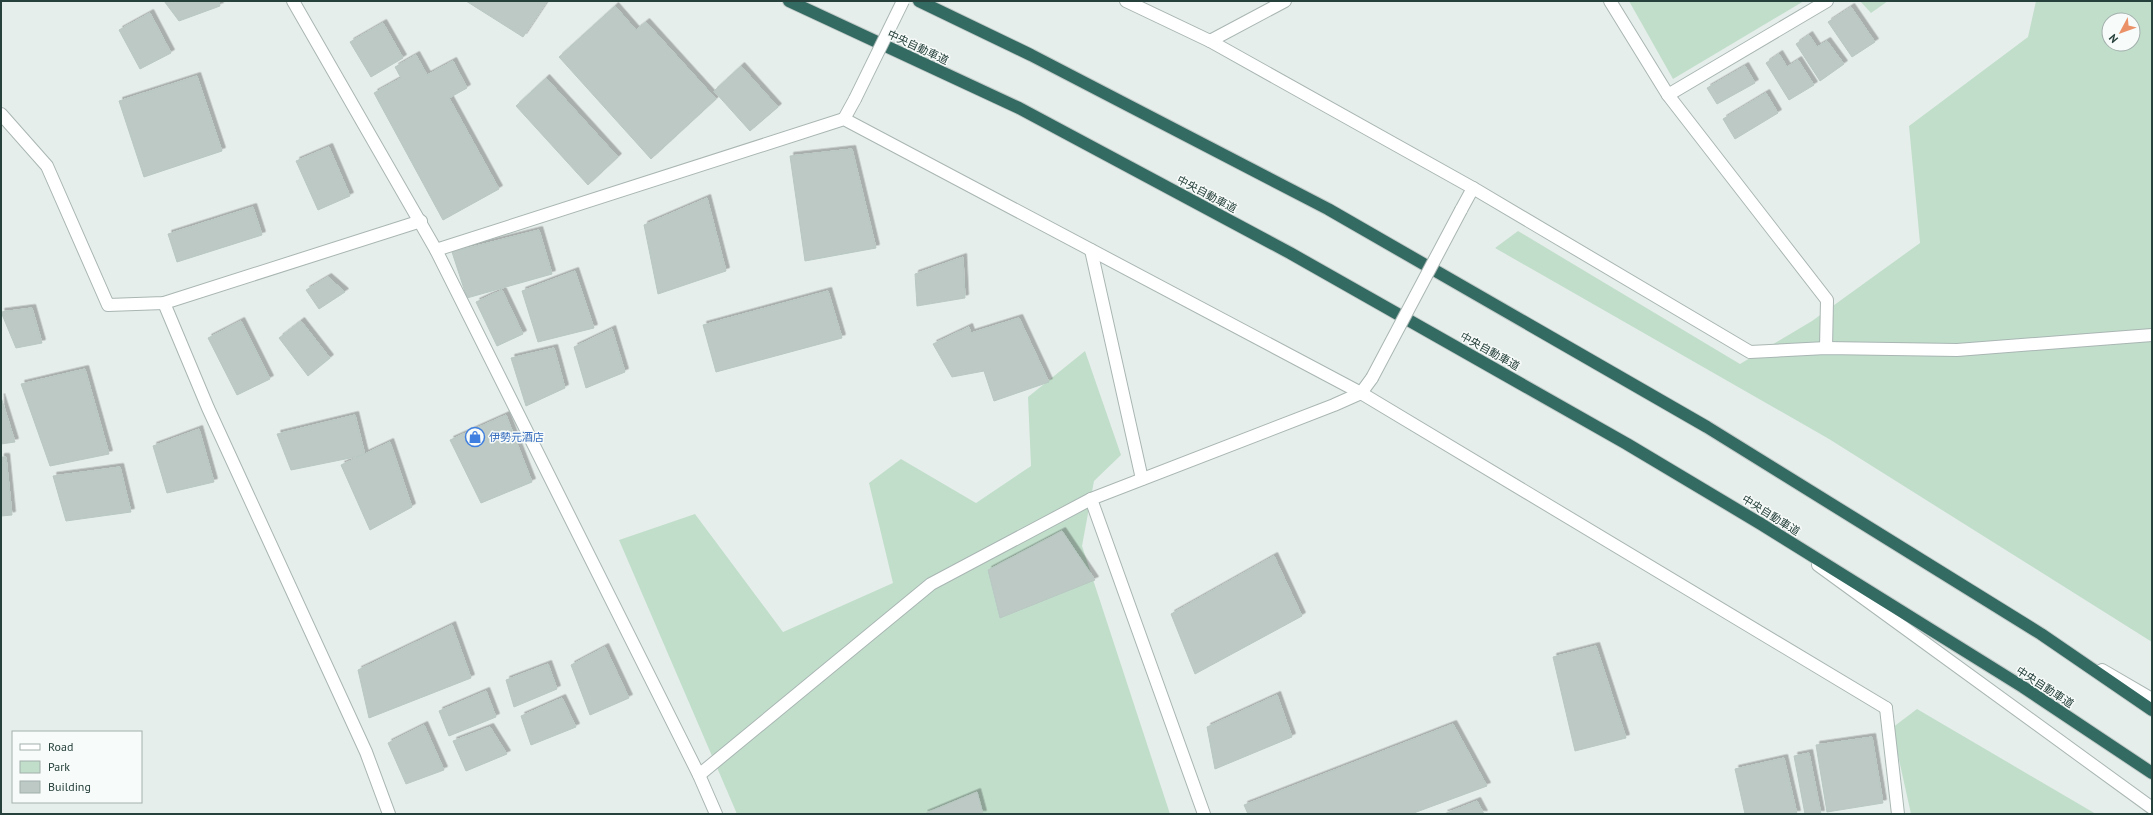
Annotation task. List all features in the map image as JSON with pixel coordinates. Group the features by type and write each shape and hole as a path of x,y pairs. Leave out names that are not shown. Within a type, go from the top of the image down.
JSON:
{"highway":[{"name":"中央自動車道","path":"788,1 1019,108 1290,253 1628,444 1761,524 2023,687 2152,773"},
{"path":"919,1 1031,55 1328,209 1707,427 2041,634 2152,710"}],"street":[{"path":"293,1 421,221 699,775 716,814"},
{"path":"436,250 844,119 903,1"},
{"path":"1126,1 1210,40 1473,188 1750,352 1826,348 1957,350 2152,335"},
{"path":"1210,40 1285,1"},
{"path":"1610,1 1668,95 1827,300 1826,348"},
{"path":"1668,95 1827,1"},
{"path":"1,114 47,166 108,305 164,303 421,221"},
{"path":"844,119 1361,393 1886,708 1898,814"},
{"path":"699,775 931,584 1091,499 1334,405 1361,393 1372,378 1473,188"},
{"path":"1091,250 1142,479"},
{"path":"164,303 208,408 366,752 390,814"},
{"path":"1091,499 1204,814"},
{"path":"1761,524 2152,808"},
{"path":"2041,634 2152,699"}],"green space":[{"path":"1629,1 1804,1 1673,79"},
{"path":"1860,1 1888,1 1871,13"},
{"path":"2036,1 2152,1 2152,642 1829,439 1495,248 1518,231 1740,364 1812,321 1920,243 1909,126 2028,37"},
{"path":"1085,351 1121,455 1094,481 1082,546 1170,814 737,814 619,540 695,514 783,632 893,583 869,483 901,459 976,503 1031,466 1028,397"},
{"path":"1917,709 2096,814 1911,814 1892,728"}],"building":[{"path":"164,1 219,1 220,6 179,21"},
{"path":"466,1 547,1 523,37"},
{"path":"615,6 636,30 646,22 716,99 651,159 559,57"},
{"path":"1851,7 1875,42 1852,57 1828,22"},
{"path":"150,13 171,53 140,69 119,30"},
{"path":"383,23 403,58 371,77 350,42"},
{"path":"1809,35 1817,47 1827,41 1844,64 1820,81 1796,44"},
{"path":"1779,54 1787,67 1798,60 1814,85 1789,100 1766,63"},
{"path":"416,55 427,75 453,61 467,88 449,98 499,189 443,220 374,93 401,78 395,67"},
{"path":"741,66 778,107 750,131 714,91"},
{"path":"1745,66 1755,83 1717,104 1707,88"},
{"path":"197,76 222,151 144,177 119,101"},
{"path":"546,78 618,157 588,185 516,106"},
{"path":"1766,93 1778,113 1735,139 1723,119"},
{"path":"329,147 350,196 318,210 296,161"},
{"path":"852,149 876,248 805,261 790,156"},
{"path":"707,198 726,271 658,294 644,225"},
{"path":"253,207 262,235 177,262 168,234"},
{"path":"539,230 552,274 467,298 452,252"},
{"path":"963,257 965,298 917,306 915,274"},
{"path":"575,271 594,328 538,342 522,291"},
{"path":"328,277 345,292 319,309 306,290"},
{"path":"502,290 523,334 497,346 476,302"},
{"path":"828,291 842,338 716,372 703,325"},
{"path":"32,308 42,343 16,348 1,312"},
{"path":"1019,318 1049,382 994,401 984,371 952,377 933,344 969,327 971,333"},
{"path":"241,321 270,379 237,395 208,338"},
{"path":"301,321 330,358 308,376 279,338"},
{"path":"612,329 625,372 586,388 574,347"},
{"path":"554,348 565,388 526,406 511,358"},
{"path":"85,369 109,454 50,466 21,384"},
{"path":"1,397 15,442 1,444"},
{"path":"355,415 365,455 291,470 277,434"},
{"path":"506,415 532,482 481,503 450,440"},
{"path":"199,429 214,482 167,493 153,446"},
{"path":"390,442 412,507 370,530 341,465"},
{"path":"1,457 6,457 12,515 1,516"},
{"path":"120,467 131,512 66,521 53,476"},
{"path":"1062,531 1095,580 1000,618 988,570"},
{"path":"1274,556 1302,616 1195,674 1171,614"},
{"path":"452,625 471,678 369,718 358,670"},
{"path":"1596,646 1626,738 1575,751 1553,657"},
{"path":"605,647 629,698 590,715 571,665"},
{"path":"548,664 557,689 514,707 506,680"},
{"path":"486,691 496,717 449,736 439,711"},
{"path":"1277,695 1292,737 1215,769 1207,727"},
{"path":"562,698 576,727 531,745 521,716"},
{"path":"1453,724 1487,786 1411,814 1248,814 1244,805"},
{"path":"424,725 444,770 406,784 388,743"},
{"path":"490,727 507,754 466,771 453,741"},
{"path":"1872,737 1883,803 1827,812 1816,745"},
{"path":"1809,753 1821,814 1805,814 1794,756"},
{"path":"1784,758 1797,814 1745,814 1735,769"},
{"path":"977,792 983,814 924,814"},
{"path":"1477,801 1484,814 1444,814"}],"place":[{"name":"伊勢元酒店","path":"475,437"}]}
